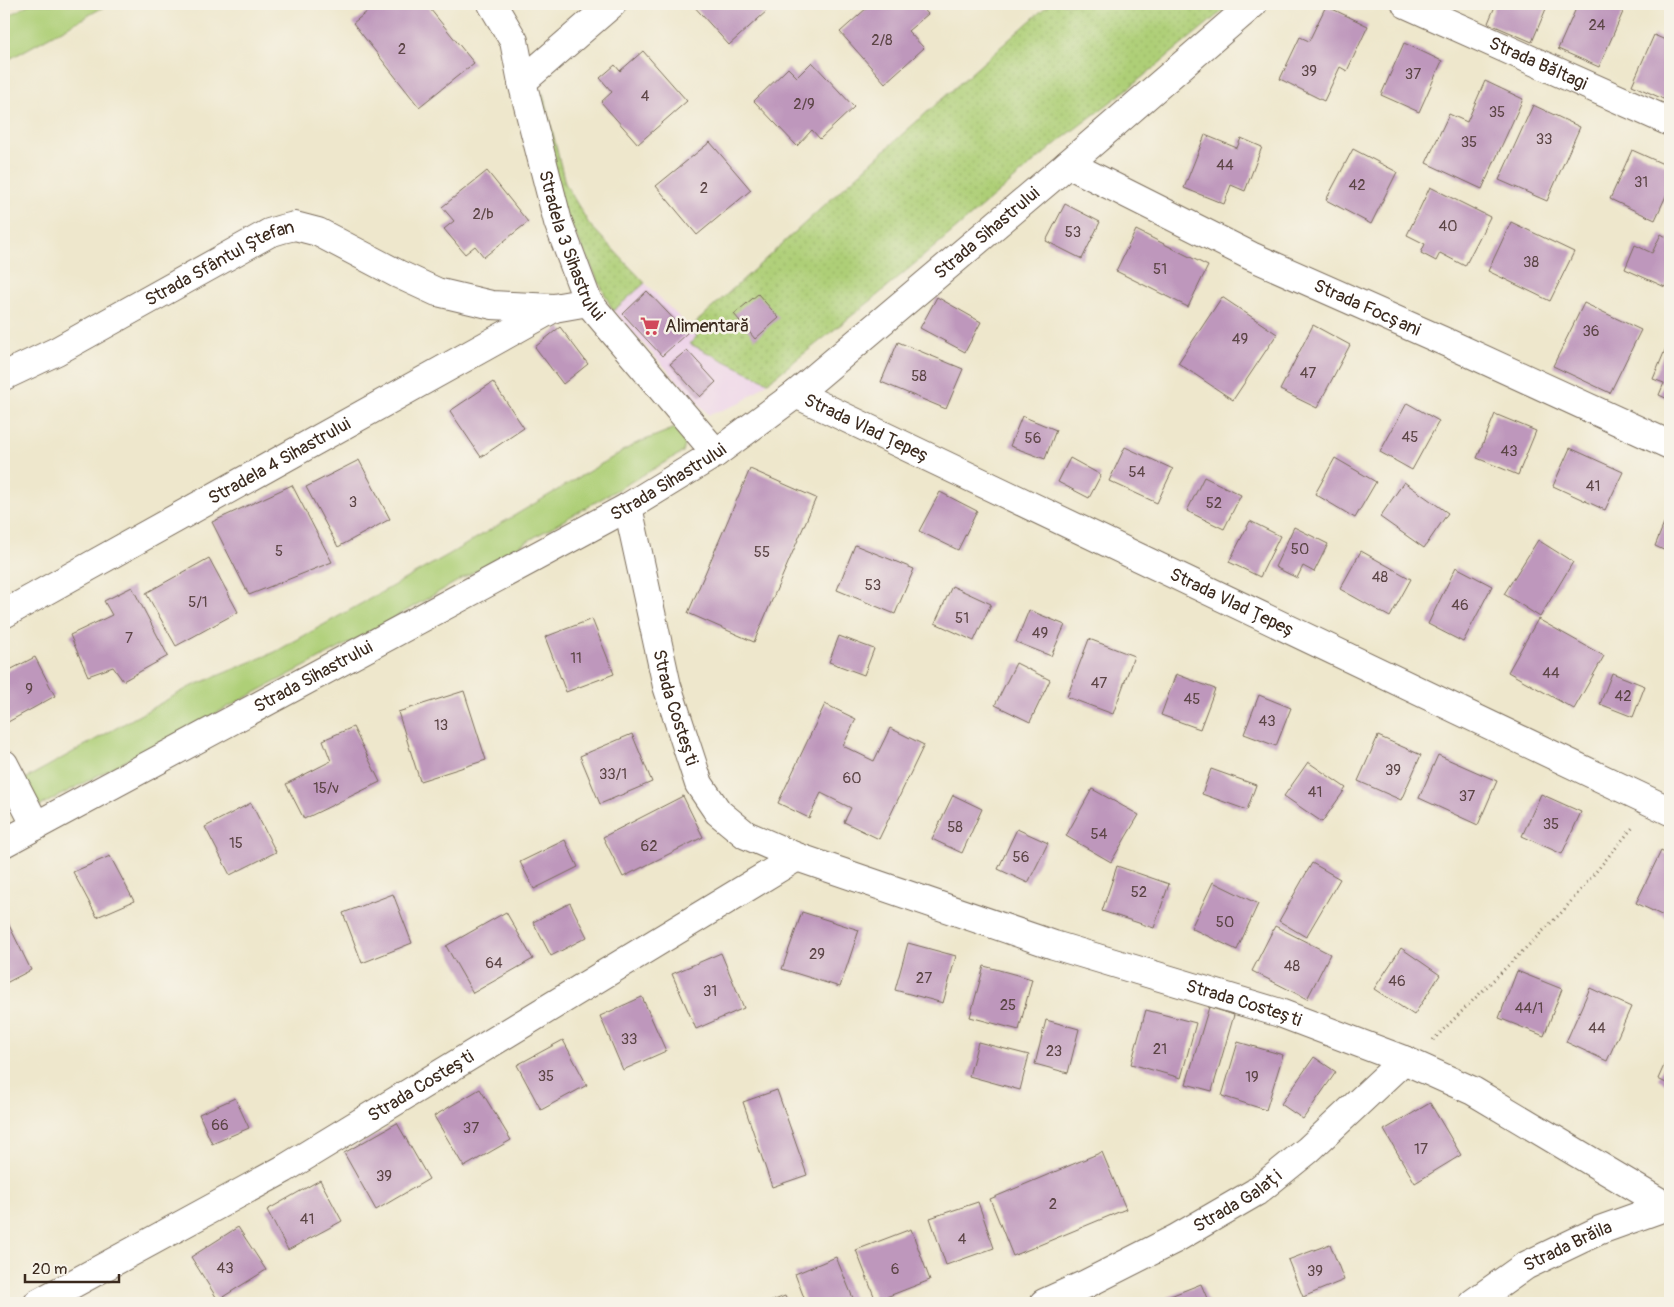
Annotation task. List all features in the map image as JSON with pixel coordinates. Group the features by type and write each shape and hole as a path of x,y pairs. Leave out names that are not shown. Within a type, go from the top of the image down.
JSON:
{"street":[{"name":"Stradela 3 Sihastrului","path":"492,4 514,41 522,82 558,222 588,302 716,453"},
{"path":"522,82 612,4"},
{"name":"Strada Sihastrului","path":"4,843 628,507 716,453 796,394 1068,164 1253,4"},
{"name":"Strada Băltagi","path":"1406,4 1670,122"},
{"name":"Strada Focșani","path":"1068,164 1250,256 1450,344 1670,445"},
{"name":"Strada Sfântul Ștefan","path":"4,376 57,351 269,234 296,226 318,232 437,292 492,305 554,308 588,302"},
{"name":"Stradela 4 Sihastrului","path":"4,614 554,308"},
{"name":"Strada Vlad Țepeș","path":"796,394 1662,807"},
{"name":"Strada Costești","path":"628,507 667,686 699,784 718,812 746,835 797,857 1054,945 1280,1013 1404,1060 1473,1091 1668,1205"},
{"path":"4,764 36,826"},
{"name":"Strada Costești","path":"38,1303 284,1169 797,857"},
{"name":"Strada Galați","path":"1044,1303 1175,1239 1256,1192 1308,1150 1404,1060"},
{"name":"Strada Brăila","path":"1473,1303 1525,1266 1600,1230 1668,1205"}],"path":[{"path":"1404,1060 1442,1032 1563,911 1612,851 1662,807"}],"shaded area":[{"path":"645,283 698,336 690,343 768,382 741,403 709,415 613,311"}],"green space":[{"path":"29,4 109,4 4,62 4,19"},
{"path":"1049,4 1231,4 1129,88 1059,141 873,299 768,382 690,344 697,336 690,328 897,139"},
{"path":"543,93 565,183 589,224 645,283 613,311 562,206 538,99"},
{"path":"678,427 686,441 683,452 355,640 40,806 23,780 188,688 275,652 448,555 635,444"}],"building":[{"path":"377,4 426,4 474,63 419,107 353,23"},
{"path":"692,4 762,4 768,10 729,45"},
{"path":"866,4 919,4 928,14 908,31 924,48 885,83 840,32 868,7"},
{"path":"1496,4 1548,4 1532,42 1488,23"},
{"path":"1578,4 1604,4 1623,12 1599,67 1558,49"},
{"path":"1326,6 1368,26 1347,71 1340,67 1324,101 1280,79 1300,37 1309,41"},
{"path":"1654,35 1670,42 1670,102 1632,85"},
{"path":"1404,43 1442,61 1419,112 1381,95"},
{"path":"643,51 687,101 638,144 601,102 612,92 600,78 615,65 620,71"},
{"path":"812,62 854,107 820,139 812,130 797,146 754,101 788,68 797,77"},
{"path":"1485,81 1523,99 1482,189 1426,163 1449,114 1467,122"},
{"path":"1533,105 1580,127 1547,201 1499,180"},
{"path":"1205,135 1237,148 1241,138 1262,147 1245,191 1231,185 1224,204 1184,188"},
{"path":"710,142 751,190 697,235 656,186"},
{"path":"1353,149 1397,172 1371,224 1326,200"},
{"path":"1632,150 1670,167 1670,187 1655,220 1610,199"},
{"path":"487,171 528,222 484,257 475,246 465,254 444,229 454,221 442,207"},
{"path":"1430,187 1490,217 1465,266 1440,253 1436,261 1421,253 1425,244 1407,235"},
{"path":"1065,204 1100,222 1082,259 1046,241"},
{"path":"1511,222 1574,252 1550,301 1488,271"},
{"path":"1136,230 1208,266 1188,307 1116,271"},
{"path":"1661,234 1670,239 1670,276 1665,287 1625,269 1635,245 1652,253"},
{"path":"647,291 687,333 662,356 623,314"},
{"path":"758,294 779,318 755,339 734,314"},
{"path":"937,297 981,322 965,352 920,328"},
{"path":"1222,297 1277,334 1233,400 1178,363"},
{"path":"1584,303 1641,330 1610,393 1553,366"},
{"path":"1313,325 1350,345 1317,408 1280,390"},
{"path":"560,327 588,364 563,384 535,347"},
{"path":"898,342 963,369 946,409 881,382"},
{"path":"1668,343 1670,344 1670,400 1659,395 1664,383 1653,379"},
{"path":"687,350 716,382 700,397 670,364"},
{"path":"493,382 524,428 481,457 450,411"},
{"path":"1407,403 1439,421 1412,470 1380,452"},
{"path":"1495,414 1536,431 1518,475 1477,458"},
{"path":"1022,416 1056,430 1045,459 1010,446"},
{"path":"1125,447 1173,469 1157,503 1109,481"},
{"path":"1570,448 1623,472 1605,510 1553,486"},
{"path":"1070,458 1101,475 1089,498 1058,482"},
{"path":"1335,458 1376,482 1355,518 1315,494"},
{"path":"359,460 390,519 338,547 306,487"},
{"path":"750,469 816,498 754,642 688,613"},
{"path":"1204,477 1241,495 1224,529 1187,511"},
{"path":"1404,482 1448,513 1424,548 1380,517"},
{"path":"292,485 332,562 249,595 212,522"},
{"path":"940,492 977,511 958,550 919,531"},
{"path":"1670,509 1670,553 1655,546"},
{"path":"1250,521 1280,536 1260,577 1229,562"},
{"path":"1294,527 1328,544 1314,572 1303,566 1297,578 1275,567"},
{"path":"1538,540 1573,562 1540,617 1504,594"},
{"path":"855,545 914,569 895,614 837,590"},
{"path":"1361,551 1411,579 1390,617 1340,589"},
{"path":"209,558 238,612 176,646 146,593"},
{"path":"1456,567 1492,586 1463,642 1428,624"},
{"path":"952,586 991,604 974,641 935,623"},
{"path":"132,587 168,656 123,681 113,667 88,676 70,635 112,615 104,601"},
{"path":"1029,610 1065,625 1051,656 1016,642"},
{"path":"592,619 614,674 566,692 545,637"},
{"path":"1538,619 1604,656 1574,709 1508,672"},
{"path":"839,636 874,649 864,675 829,662"},
{"path":"1089,639 1134,656 1113,714 1067,697"},
{"path":"35,657 55,696 8,722 4,712 4,673"},
{"path":"1016,663 1050,680 1030,722 995,705"},
{"path":"1612,673 1645,686 1633,717 1600,704"},
{"path":"1176,674 1215,689 1200,729 1161,715"},
{"path":"464,691 486,760 420,781 398,712"},
{"path":"1259,695 1291,708 1276,746 1244,734"},
{"path":"825,704 856,719 843,746 874,761 890,728 924,745 879,839 844,822 851,808 821,793 809,818 778,803"},
{"path":"353,727 380,782 304,819 286,784 331,761 323,740"},
{"path":"632,734 652,782 600,804 580,756"},
{"path":"1378,736 1421,755 1401,800 1358,781"},
{"path":"1438,755 1497,781 1478,825 1419,798"},
{"path":"1308,762 1346,788 1322,822 1284,796"},
{"path":"1211,769 1256,785 1247,810 1202,794"},
{"path":"1092,789 1139,815 1111,862 1066,836"},
{"path":"1541,794 1581,812 1562,854 1522,836"},
{"path":"953,795 982,809 962,853 932,839"},
{"path":"683,796 703,837 623,877 603,837"},
{"path":"251,803 276,852 230,875 205,827"},
{"path":"1017,829 1048,843 1028,883 998,869"},
{"path":"565,840 578,867 534,889 520,862"},
{"path":"1661,851 1670,856 1670,919 1636,903"},
{"path":"110,856 134,901 97,917 73,872"},
{"path":"1312,863 1340,879 1306,937 1279,921"},
{"path":"1117,866 1169,884 1154,928 1102,911"},
{"path":"1213,882 1258,904 1237,950 1191,928"},
{"path":"393,894 412,943 362,963 343,913"},
{"path":"570,903 587,937 551,956 533,922"},
{"path":"506,912 533,959 473,993 446,946"},
{"path":"802,912 859,930 840,987 782,969"},
{"path":"4,918 31,970 4,984"},
{"path":"1275,926 1330,954 1307,999 1252,971"},
{"path":"908,943 956,956 943,1003 895,990"},
{"path":"1401,948 1440,975 1414,1015 1374,989"},
{"path":"721,953 744,1008 696,1029 672,974"},
{"path":"984,966 1032,979 1019,1030 970,1017"},
{"path":"1517,971 1562,989 1544,1036 1499,1018"},
{"path":"1590,988 1631,1007 1607,1061 1566,1042"},
{"path":"642,997 666,1051 623,1070 600,1016"},
{"path":"1209,1007 1234,1015 1212,1091 1186,1084"},
{"path":"1146,1010 1196,1023 1181,1078 1131,1064"},
{"path":"1046,1020 1079,1029 1068,1073 1035,1064"},
{"path":"563,1040 587,1085 541,1110 517,1065"},
{"path":"978,1042 1029,1055 1020,1090 969,1076"},
{"path":"1238,1042 1283,1055 1266,1110 1222,1096"},
{"path":"1670,1052 1670,1085 1658,1079"},
{"path":"1314,1057 1336,1072 1303,1119 1281,1104"},
{"path":"480,1089 511,1140 464,1167 434,1116"},
{"path":"777,1090 807,1175 772,1187 743,1102"},
{"path":"235,1098 249,1128 212,1144 199,1114"},
{"path":"1430,1103 1461,1155 1415,1183 1384,1130"},
{"path":"397,1123 429,1179 376,1210 344,1153"},
{"path":"1102,1152 1126,1209 1013,1256 990,1199"},
{"path":"320,1180 342,1221 288,1250 267,1210"},
{"path":"978,1202 994,1248 946,1265 930,1218"},
{"path":"238,1227 266,1270 218,1300 191,1257"},
{"path":"911,1229 930,1280 876,1301 856,1250"},
{"path":"1330,1244 1344,1280 1303,1297 1288,1260"},
{"path":"836,1257 855,1303 806,1303 795,1274"},
{"path":"1201,1284 1209,1303 1153,1303"},
{"path":"785,1296 788,1303 767,1303"}],"place":[{"name":"Alimentară","path":"650,326"}]}
